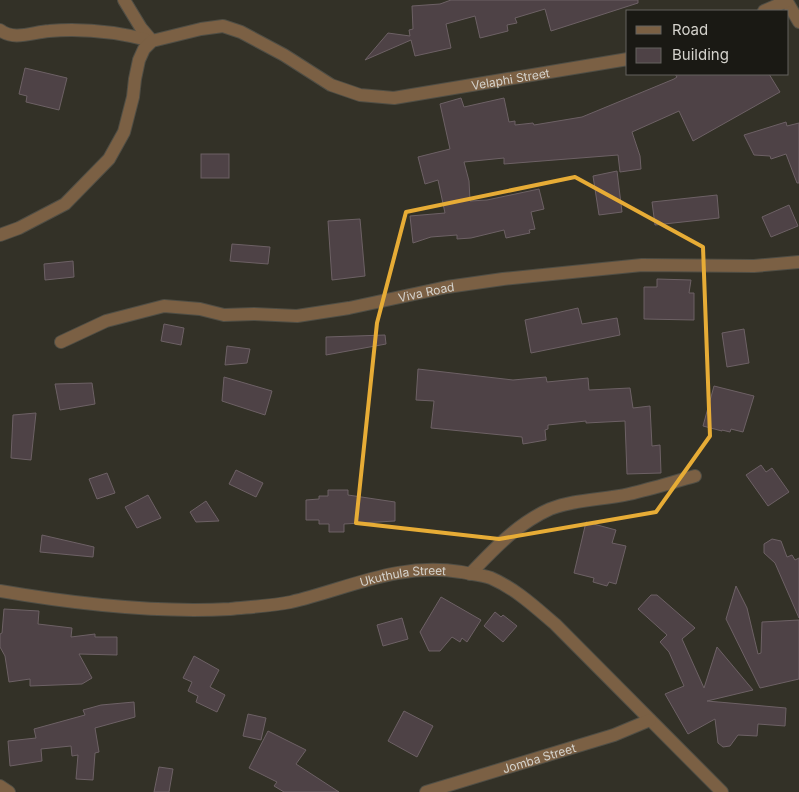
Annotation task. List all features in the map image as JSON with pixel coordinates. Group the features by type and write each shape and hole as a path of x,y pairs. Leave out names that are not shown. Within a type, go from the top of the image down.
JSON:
{"street":[{"path":"124,0 141,28 152,41"},
{"path":"766,10 787,0 799,22"},
{"name":"Velaphi Street","path":"152,41 201,28 223,26 240,32 284,56 331,86 360,95 394,98 626,59"},
{"path":"0,30 16,36 50,30 91,30 134,36 152,41"},
{"path":"0,235 19,228 65,204 109,159 124,132 134,97 139,60 144,49 152,41"},
{"name":"Viva Road","path":"61,342 106,321 164,306 224,315 297,316 349,308 447,287 503,278 642,265 754,266 799,262"},
{"path":"470,574 502,541 550,509 572,502 628,494 696,476"},
{"name":"Ukuthula Street","path":"0,591 132,608 180,610 230,609 290,602 389,574 416,569 444,569 489,578 529,601 555,624 722,792"},
{"name":"Jomba Street","path":"426,792 614,735 650,720"},
{"path":"0,786 9,792"}],"highlighted area":[{"path":"575,177 703,247 710,436 656,512 499,539 356,523 377,323 406,212"}],"building":[{"path":"451,0 638,0 638,3 551,31 545,9 515,18 517,23 507,25 508,31 480,38 475,16 446,24 451,48 415,56 411,40 365,60 388,33 410,36 409,30 413,29 412,6 440,4"},
{"path":"25,68 67,78 59,110 26,102 27,96 19,94"},
{"path":"676,75 770,75 780,92 693,141 679,111 632,132 640,156 641,169 620,172 618,155 504,164 504,158 464,162 469,181 470,201 487,200 539,189 544,209 531,212 535,229 529,230 530,233 506,238 504,230 471,238 457,239 457,235 431,237 413,243 410,216 445,213 438,180 425,184 418,157 450,149 440,104 461,98 464,107 504,98 509,122 515,121 515,125 533,123 534,125 582,117 677,77"},
{"path":"786,122 787,126 799,123 799,183 797,183 786,154 771,159 770,156 754,155 744,135"},
{"path":"201,154 229,154 229,178 201,178"},
{"path":"617,171 622,212 599,215 593,176"},
{"path":"717,195 719,218 655,225 652,202"},
{"path":"789,205 798,226 771,237 762,217"},
{"path":"360,219 365,276 332,280 328,221"},
{"path":"232,244 270,247 268,264 230,261"},
{"path":"73,261 74,277 45,280 44,264"},
{"path":"657,279 691,280 689,293 694,293 694,320 644,319 644,287 657,287"},
{"path":"578,308 582,324 617,318 620,335 531,353 525,320"},
{"path":"164,324 184,328 181,345 161,341"},
{"path":"744,329 749,363 727,367 722,333"},
{"path":"385,335 386,344 326,355 326,337"},
{"path":"227,346 250,349 247,363 225,365"},
{"path":"418,369 513,380 546,377 547,382 588,378 589,390 630,388 633,408 650,406 652,446 660,445 661,473 627,474 625,421 586,423 586,421 548,425 548,429 545,430 546,440 523,444 522,437 431,428 434,401 416,400"},
{"path":"224,377 272,391 265,415 222,401"},
{"path":"92,383 95,404 60,410 55,384"},
{"path":"714,386 754,396 743,432 731,429 730,432 722,431 703,426"},
{"path":"36,413 31,460 11,458 13,415"},
{"path":"761,465 766,472 772,468 789,492 768,506 746,475"},
{"path":"236,470 263,483 256,497 229,484"},
{"path":"107,473 115,493 97,499 89,479"},
{"path":"328,490 348,490 348,495 395,502 395,521 344,524 344,532 329,532 329,524 319,524 319,520 306,520 306,500 319,499 319,496 328,496"},
{"path":"148,495 161,518 137,528 125,507"},
{"path":"206,501 219,521 196,522 190,512"},
{"path":"586,522 616,530 612,543 626,546 616,584 609,582 607,586 593,582 594,578 574,573"},
{"path":"42,535 94,547 93,557 40,552"},
{"path":"772,539 781,541 787,557 792,555 795,560 799,558 799,618 775,563 764,553 764,544"},
{"path":"736,586 747,608 758,654 761,653 762,622 799,620 799,679 760,688 726,619"},
{"path":"651,595 657,595 695,628 682,639 704,688 717,647 753,690 707,701 786,708 785,726 758,724 757,736 738,735 730,746 723,747 718,743 715,719 688,734 665,694 684,686 669,652 660,642 667,635 638,609"},
{"path":"441,597 481,620 467,642 462,638 460,642 452,637 440,651 429,651 420,632"},
{"path":"4,609 39,611 38,624 72,628 71,637 95,634 95,637 117,637 117,655 79,654 92,678 82,684 30,686 30,679 9,682 5,656 0,647"},
{"path":"495,612 501,617 503,615 517,626 503,642 484,626"},
{"path":"402,618 408,639 383,646 377,625"},
{"path":"194,656 219,670 210,687 225,695 217,712 196,702 198,696 188,691 192,682 183,678"},
{"path":"134,702 135,717 95,728 99,752 95,753 93,780 76,779 78,755 72,756 71,746 41,749 42,761 10,766 8,741 36,738 34,729 85,715 83,710 101,705"},
{"path":"404,711 433,726 417,757 388,741"},
{"path":"248,714 266,718 261,740 243,736"},
{"path":"268,731 306,750 296,764 339,792 284,792 274,786 277,782 249,768"},
{"path":"159,767 173,769 169,792 154,792"}]}
